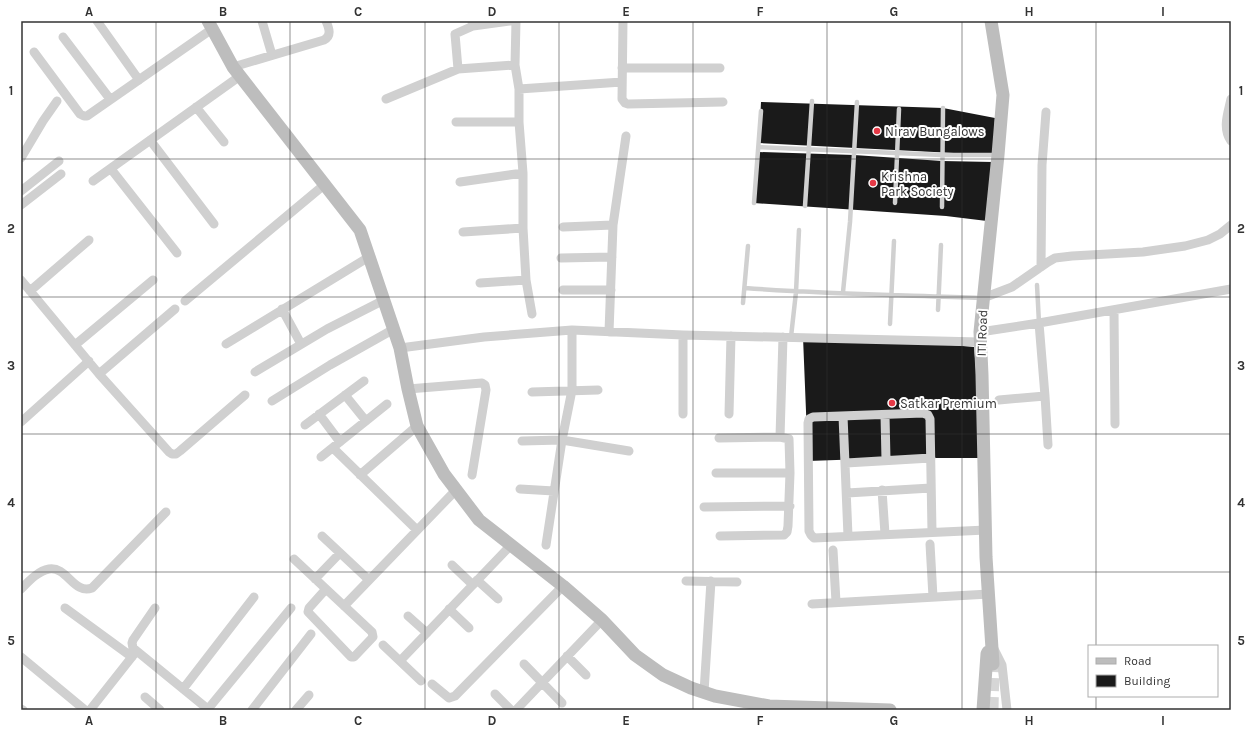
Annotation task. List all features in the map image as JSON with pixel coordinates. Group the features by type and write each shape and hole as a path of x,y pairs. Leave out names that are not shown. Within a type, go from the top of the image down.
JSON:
{"street":[{"path":"97,21 139,80"},
{"path":"262,21 272,55"},
{"path":"93,181 196,107 237,72 272,55 327,38 329,31 326,21"},
{"path":"458,68 455,34 472,24 510,21"},
{"path":"516,21 515,65 519,89 519,122 523,173 523,228 526,280 532,314"},
{"path":"623,21 622,99 625,103 723,102"},
{"name":"ITI Road","path":"991,21 1003,95 980,337 986,530 993,664"},
{"path":"34,52 80,114 87,116 139,80 210,25 237,72 360,230 400,348 417,426 444,474 479,520 563,586 602,620 635,655 662,675 691,688 715,696 769,706 890,710"},
{"path":"63,37 110,99"},
{"path":"386,99 458,68 515,65"},
{"path":"622,68 720,68"},
{"path":"519,89 622,82"},
{"path":"1231,99 1226,124 1226,132 1231,141"},
{"path":"21,158 57,101"},
{"path":"196,107 224,142"},
{"path":"1041,267 1042,165 1046,112"},
{"path":"456,122 519,122"},
{"path":"609,332 613,225 626,136"},
{"path":"150,140 214,224"},
{"path":"21,191 59,161"},
{"path":"111,169 177,253"},
{"path":"460,182 523,173"},
{"path":"21,205 61,174"},
{"path":"185,301 324,184"},
{"path":"563,227 613,225"},
{"path":"983,298 1012,287 1048,262 1062,257 1143,252 1185,246 1208,240 1220,234 1231,225"},
{"path":"463,232 523,228"},
{"path":"30,291 89,240"},
{"path":"226,344 369,256"},
{"path":"561,258 612,257"},
{"path":"21,280 99,374 172,454 176,454 180,451 245,395"},
{"path":"75,345 153,280"},
{"path":"480,284 526,280"},
{"path":"400,348 484,336 572,330 683,335 787,337 980,337 1039,323 1231,289"},
{"path":"563,290 611,290"},
{"path":"255,372 327,329 384,300"},
{"path":"99,374 175,310"},
{"path":"282,310 301,344"},
{"path":"1114,310 1115,424"},
{"path":"1039,323 1046,396 1048,445"},
{"path":"272,401 330,365 394,329"},
{"path":"546,545 562,440 572,390 572,330"},
{"path":"683,335 683,414"},
{"path":"729,414 731,336"},
{"path":"780,437 787,337"},
{"path":"21,422 89,361"},
{"path":"305,425 364,381"},
{"path":"408,389 482,383 485,385 486,390 472,475"},
{"path":"532,392 598,390"},
{"path":"345,395 366,421"},
{"path":"999,400 1046,396"},
{"path":"321,457 387,404"},
{"path":"320,414 337,445 360,475 417,530"},
{"path":"885,415 886,460"},
{"path":"932,532 930,419 928,415 809,418 809,531 814,538 986,530"},
{"path":"844,416 848,536"},
{"path":"360,475 417,426"},
{"path":"719,438 780,437 789,439 790,474 790,506 787,532 784,535 720,536"},
{"path":"522,441 562,440 629,451"},
{"path":"846,463 931,458"},
{"path":"716,473 790,474"},
{"path":"847,493 931,488"},
{"path":"520,489 554,491"},
{"path":"344,606 456,490"},
{"path":"882,490 885,534"},
{"path":"704,507 790,506"},
{"path":"21,588 41,572 49,569 59,571 79,588 88,590 92,588 166,512"},
{"path":"322,536 369,580"},
{"path":"930,544 932,597"},
{"path":"400,661 511,545"},
{"path":"833,550 836,602"},
{"path":"315,579 340,553"},
{"path":"294,559 315,579 326,589 344,606 373,635 373,637 353,657 346,652 308,612 308,608 326,589"},
{"path":"452,565 498,599"},
{"path":"686,581 737,582"},
{"path":"704,692 711,581"},
{"path":"432,684 449,698 454,696 563,586"},
{"path":"812,604 989,594"},
{"path":"183,689 254,597"},
{"path":"65,608 134,654 183,689 208,710 291,608"},
{"path":"134,654 132,646 133,640 155,608"},
{"path":"449,610 469,628"},
{"path":"408,616 427,633"},
{"path":"516,710 602,620"},
{"path":"252,710 311,634"},
{"path":"383,645 421,681"},
{"path":"982,710 986,654 992,646 1002,665 1007,710"},
{"path":"90,710 134,654"},
{"path":"567,656 586,675"},
{"path":"21,657 85,710"},
{"path":"524,664 562,703"},
{"path":"494,694 511,710"},
{"path":"296,710 309,695"},
{"path":"145,697 160,710"}],"lane":[{"path":"805,206 812,102"},
{"path":"843,292 850,222 857,102"},
{"path":"942,207 943,108"},
{"path":"895,203 899,109"},
{"path":"754,203 761,111"},
{"path":"759,147 942,155 998,155"},
{"path":"787,337 796,292 799,230"},
{"path":"890,324 894,242"},
{"path":"938,310 941,245"},
{"path":"743,303 748,246"},
{"path":"1037,285 1039,323"},
{"path":"745,288 796,292 843,292 983,298"}],"building":[{"name":"Nirav Bungalows","path":"761,102 943,108 995,118 993,155 759,143"},
{"name":"Krishna Park Society","path":"759,152 993,162 987,221 946,216 754,203"},
{"name":"Satkar Premium","path":"803,337 900,340 974,347 984,458 893,458 808,461"}],"tunnel":[{"path":"992,710 993,664"}],"place":[{"name":"Nirav Bungalows","path":"877,131"},
{"name":"Krishna Park Society","path":"873,183"},
{"name":"Satkar Premium","path":"892,403"}]}
